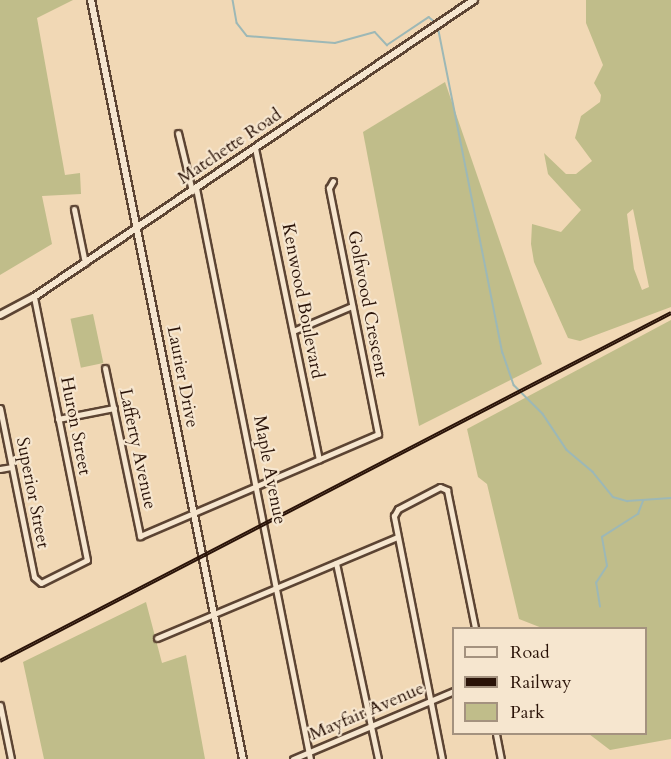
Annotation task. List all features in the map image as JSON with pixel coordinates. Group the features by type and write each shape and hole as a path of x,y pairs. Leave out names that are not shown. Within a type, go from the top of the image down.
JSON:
{"street":[{"name":"Laurier Drive","path":"91,0 243,759"},
{"name":"Matchette Road","path":"0,315 34,297 474,0"},
{"name":"Maple Avenue","path":"178,133 194,189 310,756"},
{"name":"Kenwood Boulevard","path":"255,148 319,460"},
{"name":"Golfwood Crescent","path":"319,460 378,434 329,188 333,181"},
{"path":"74,209 85,263"},
{"name":"Huron Street","path":"34,297 87,560 37,583"},
{"path":"293,330 352,306"},
{"name":"Lafferty Avenue","path":"105,368 140,536 194,513"},
{"name":"Superior Street","path":"0,408 37,583"},
{"path":"58,419 114,408"},
{"path":"194,513 319,460"},
{"path":"0,469 11,467"},
{"path":"442,759 394,516 398,508 440,487 447,490 475,627"},
{"path":"157,639 214,612 397,537"},
{"path":"336,562 378,759"},
{"name":"Mayfair Avenue","path":"293,759 310,756 452,691"},
{"path":"0,705 11,759"},
{"path":"495,735 501,759"}],"green space":[{"path":"0,0 73,0 37,18 65,175 80,173 81,194 42,196 52,244 0,275"},
{"path":"586,0 671,0 671,307 580,341 568,338 534,262 531,244 532,224 561,232 581,210 548,174 544,153 566,174 576,174 592,161 575,138 581,116 600,102 601,95 594,83 603,65 586,23","holes":["633,209 649,287 642,290 634,269 627,214"]},
{"path":"445,82 542,364 419,426 363,132"},
{"path":"93,314 103,363 81,368 71,319"},
{"path":"671,320 671,739 610,750 590,735 647,735 647,627 539,627 519,619 487,484 478,477 467,429"},
{"path":"146,602 162,663 186,655 205,759 44,759 23,662"}],"waterway":[{"path":"233,0 237,23 247,36 335,43 375,32 387,45 429,17 435,22"},
{"path":"438,26 503,353 514,385 543,414 567,450 593,472 613,497 627,501 671,498"},
{"path":"600,607 596,583 607,566 602,537 638,514 643,501"}],"railway":[{"path":"0,661 671,313"}]}
